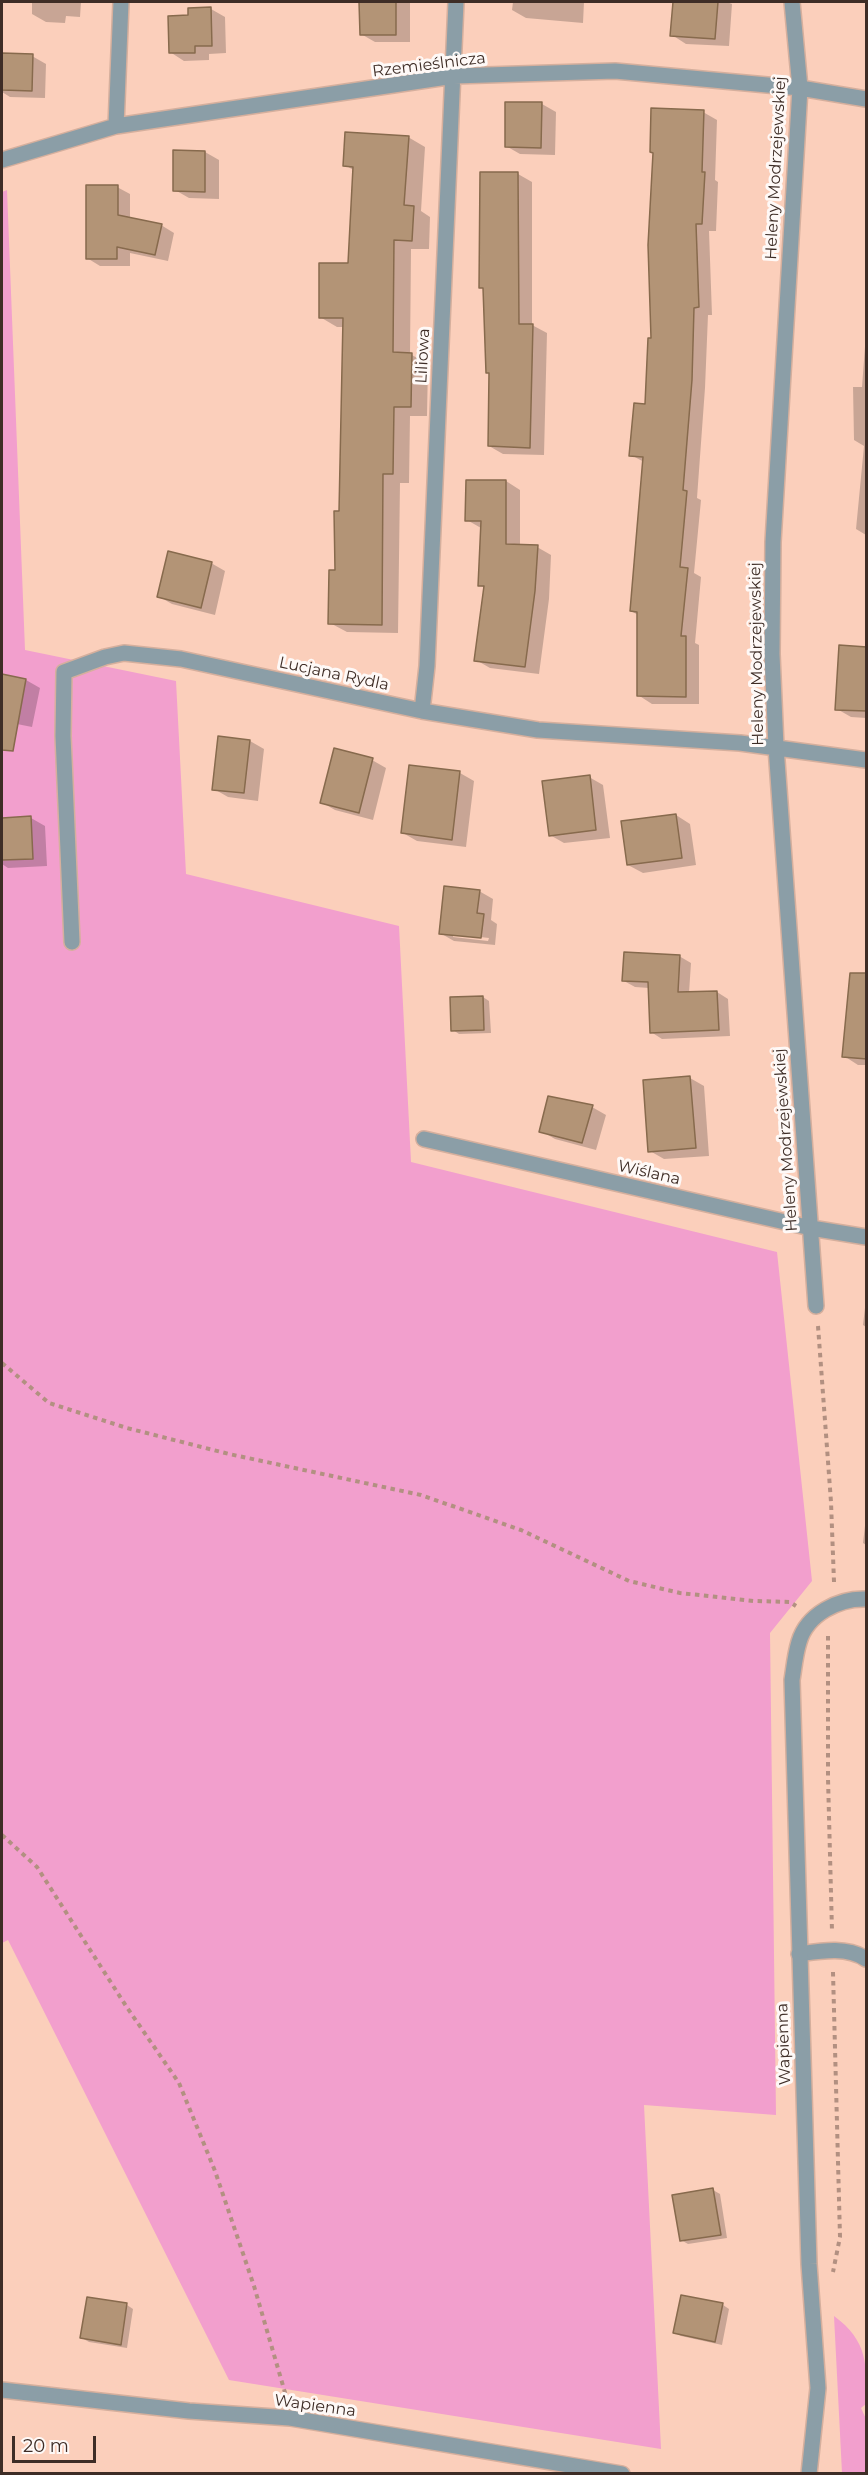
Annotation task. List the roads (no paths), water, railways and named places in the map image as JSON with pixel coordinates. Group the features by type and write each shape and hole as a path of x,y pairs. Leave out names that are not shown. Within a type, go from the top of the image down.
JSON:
{"street":[{"path":"116,126 121,2"},
{"name":"Liliowa","path":"422,711 428,655 456,2"},
{"name":"Heleny Modrzejewskiej","path":"792,2 801,88 773,542 772,654 776,747 816,1306"},
{"name":"Rzemieślnicza","path":"2,160 116,126 454,76 615,71 801,88 867,99"},
{"name":"Lucjana Rydla","path":"72,942 63,736 64,672 105,657 124,653 181,659 422,711 538,730 776,747 867,760"},
{"name":"Wiślana","path":"424,1139 811,1228 867,1237"},
{"name":"Wapienna","path":"809,2474 818,2388 809,2264 792,1680 799,1640 814,1618 834,1604 867,1599"},
{"path":"799,1954 832,1950 860,1954 867,1959"},
{"name":"Wapienna","path":"2,2390 189,2411 290,2418 622,2474"}]}
